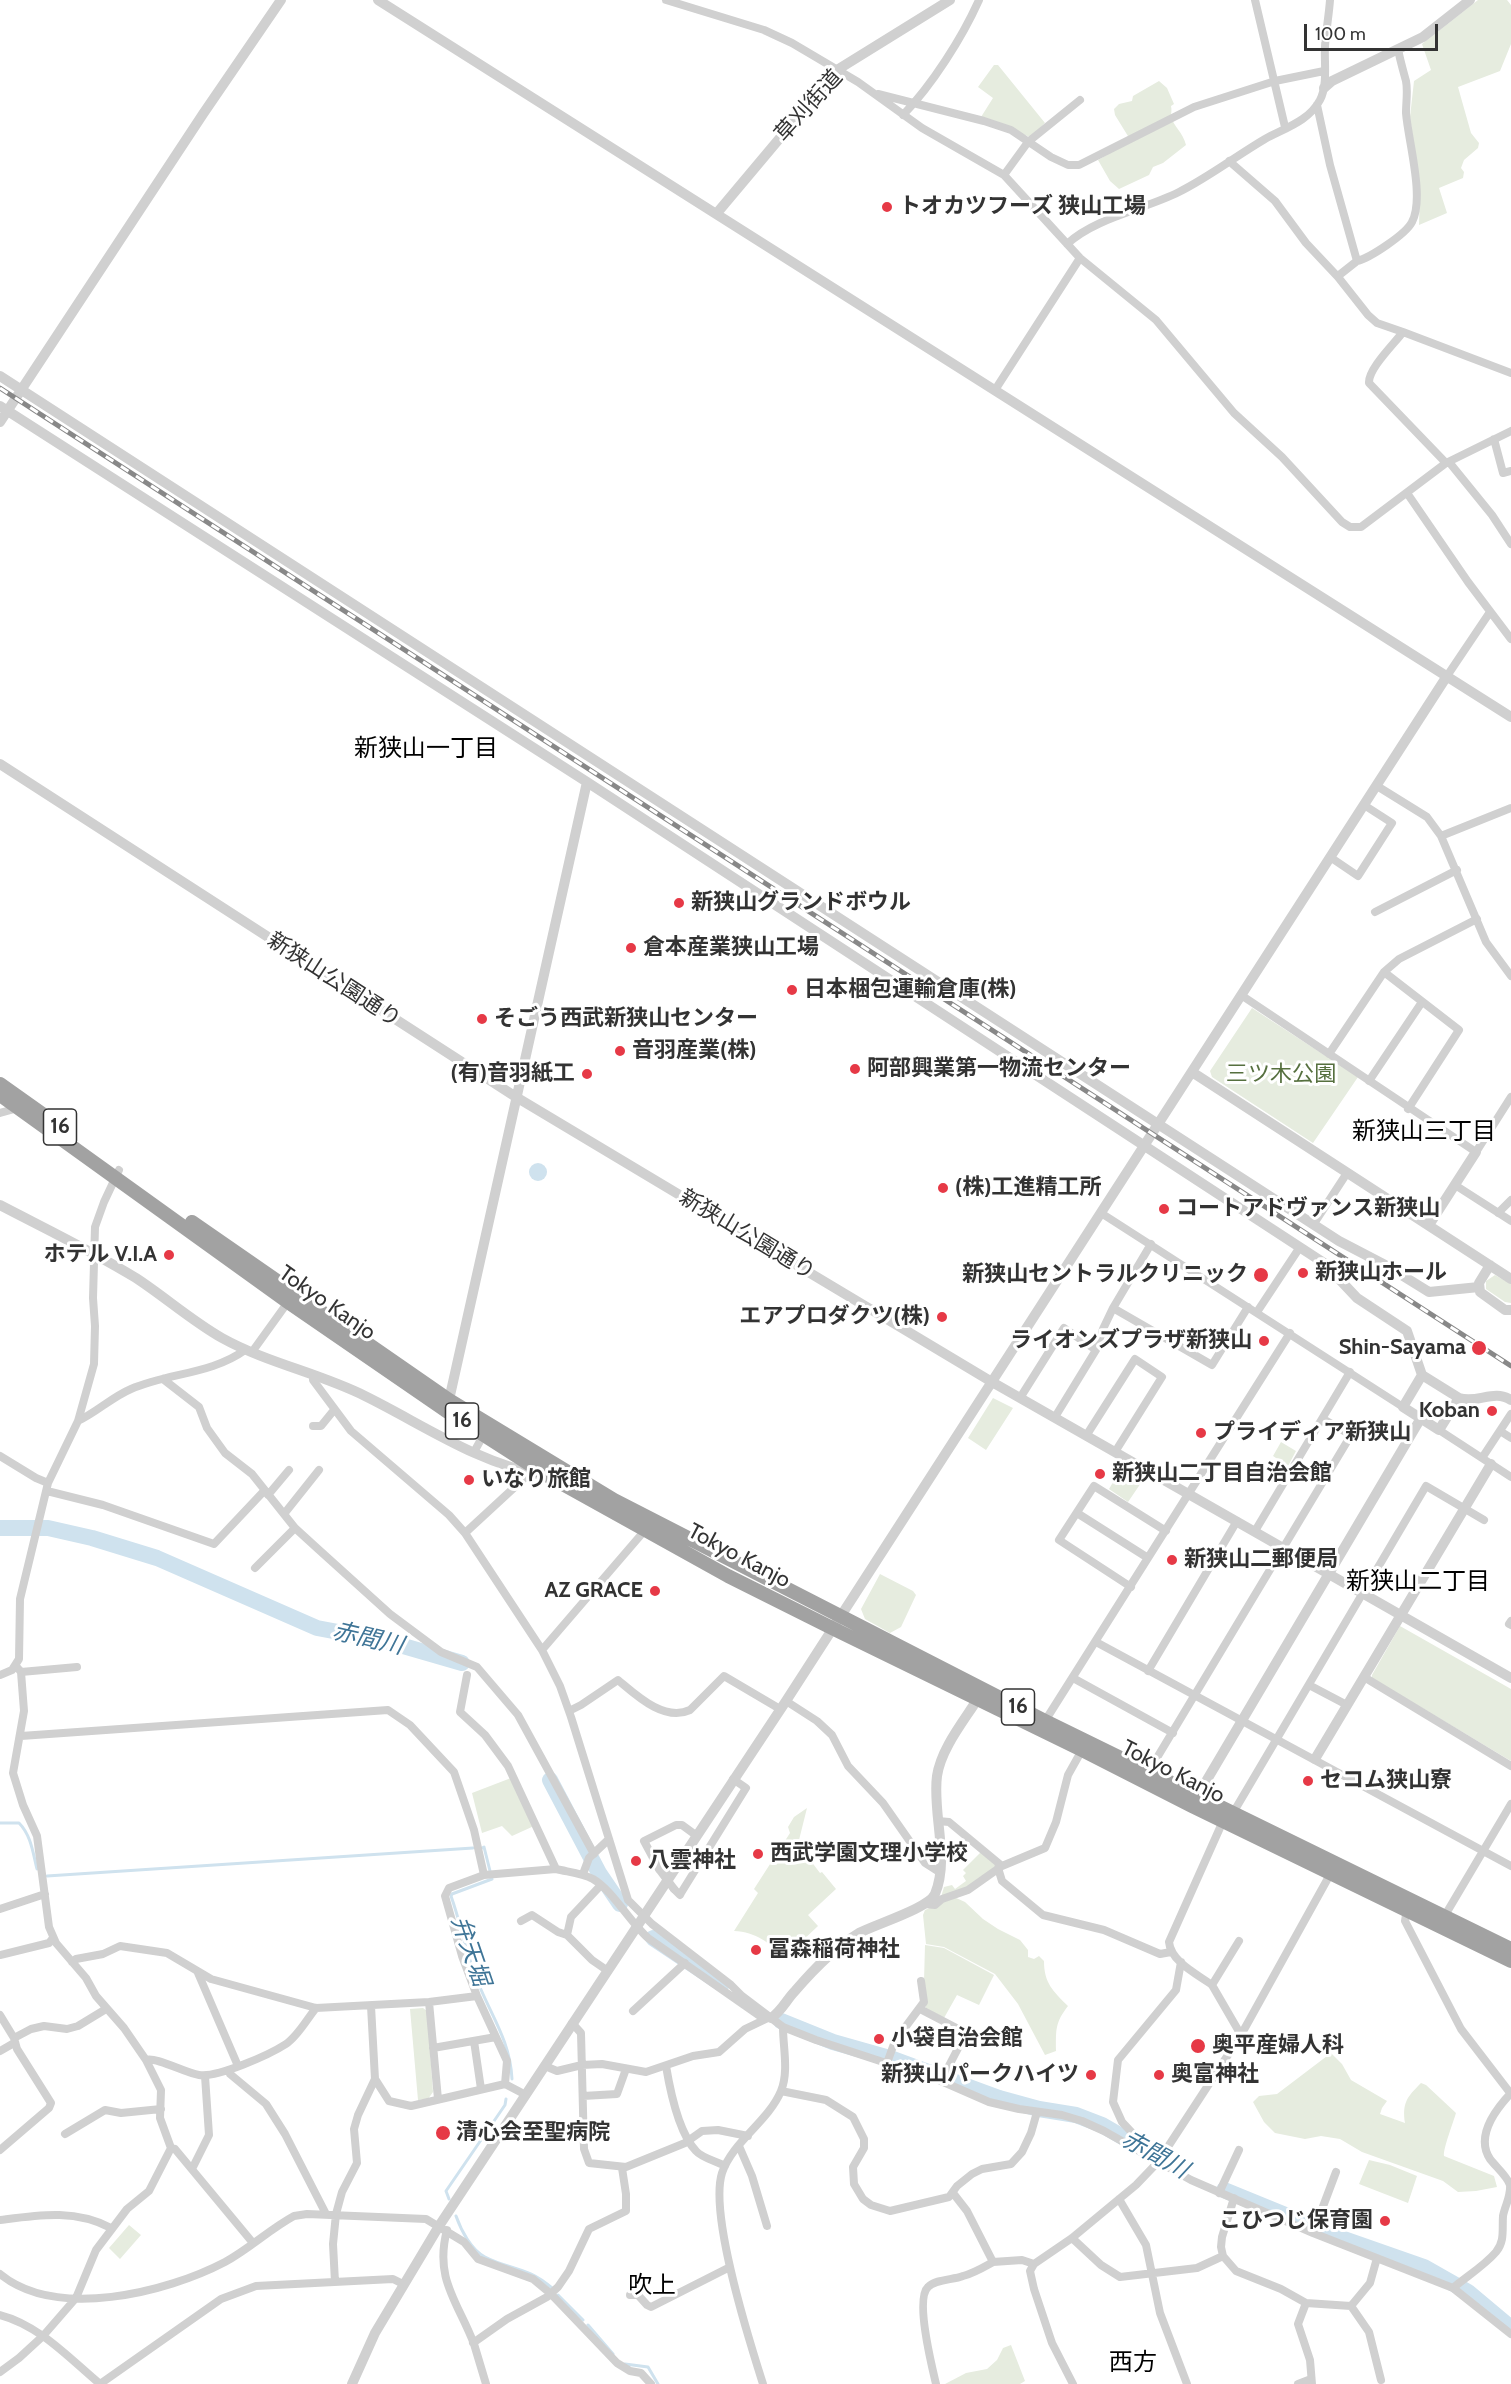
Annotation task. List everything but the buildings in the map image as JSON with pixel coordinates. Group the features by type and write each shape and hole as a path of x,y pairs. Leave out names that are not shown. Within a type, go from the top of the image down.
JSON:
{"highway":[{"name":"Tokyo Kanjo","path":"0,1084 288,1302 484,1434 1045,1721 1195,1801"},
{"name":"Tokyo Kanjo","path":"0,1095 551,1470 728,1576 977,1700 1511,1949"},
{"name":"Tokyo Kanjo","path":"1334,1867 1407,1909 1511,1961"}],"street":[{"path":"0,422 4,408 21,390 281,0"},
{"path":"378,0 1511,717"},
{"path":"666,0 771,33 792,43 876,94 903,115 1004,175 1080,258 1156,320 1234,413 1282,457 1342,522 1350,527 1360,527 1447,463 1511,431"},
{"name":"草刈街道","path":"717,213 837,70 950,0"},
{"path":"903,115 956,42 979,0"},
{"path":"1255,0 1285,127"},
{"path":"1067,244 1081,234 1112,219 1186,188 1285,127 1309,116 1317,105 1324,88 1330,0"},
{"path":"1324,88 1332,81 1429,33 1463,2"},
{"path":"1338,276 1406,230 1415,213 1416,189 1406,112 1407,92 1398,49"},
{"path":"876,94 1011,130 1059,161 1068,165 1079,165 1194,107 1275,81 1324,71"},
{"path":"1004,175 1028,142 1080,100"},
{"path":"1317,105 1330,165 1357,261"},
{"path":"1229,161 1275,201 1306,243 1338,276 1377,323 1511,373"},
{"path":"995,390 1080,258"},
{"path":"1403,332 1373,368 1369,383 1447,463 1492,515 1510,542"},
{"path":"0,376 1313,1225 1428,1292 1479,1287"},
{"path":"4,408 587,782 1300,1246 1324,1263 1357,1298 1407,1330 1422,1375 1466,1400 1498,1395 1511,1400"},
{"path":"1494,439 1503,473 1511,471"},
{"path":"1407,493 1511,639"},
{"path":"352,2384 375,2333 403,2284 443,2228 572,2023 783,1705 1490,612"},
{"name":"新狭山公園通り","path":"0,765 516,1097 992,1382 1511,1678"},
{"path":"449,1400 587,782"},
{"path":"1377,786 1427,817 1441,836 1486,942 1511,976"},
{"path":"1330,857 1358,876 1392,823 1364,805"},
{"path":"1441,836 1511,808"},
{"path":"1375,912 1457,870"},
{"path":"1329,1054 1384,972 1399,959 1477,919"},
{"path":"1384,972 1459,1030 1408,1109"},
{"path":"1242,995 1408,1109 1476,1152"},
{"path":"1369,1081 1422,1002"},
{"path":"1192,1072 1510,1278"},
{"path":"1429,1225 1511,1098"},
{"path":"0,1113 18,1108"},
{"path":"1313,1225 1347,1173"},
{"path":"117,1174 95,1227 94,1364 78,1421 47,1487 20,1599 19,1669 24,1711 13,1773 23,1805 37,1836 49,1927 53,1938 87,1978 106,2009 124,2028 146,2060 161,2090 160,2118 171,2148 192,2169 254,2243"},
{"path":"1455,1185 1511,1221"},
{"path":"1498,1213 1511,1200"},
{"path":"0,1205 94,1253 137,1279 220,1336 249,1351 363,1394 474,1452 530,1473 551,1470"},
{"path":"1101,1214 1511,1477"},
{"path":"1055,1417 1096,1350 1113,1308 1151,1244"},
{"path":"1257,1312 1300,1246"},
{"path":"1490,1265 1479,1287 1480,1292 1505,1310 1511,1311"},
{"path":"78,1421 131,1389 210,1368 249,1351 288,1302"},
{"path":"1113,1308 1212,1365 1248,1307"},
{"path":"1020,1398 1064,1328 1096,1350"},
{"path":"1045,1721 1290,1334"},
{"path":"1086,1436 1135,1359 1162,1377 1115,1452"},
{"path":"1255,1532 1350,1372"},
{"path":"315,1375 314,1380 351,1431 449,1515 465,1533 542,1650 560,1686 627,1897 643,1915 768,2018"},
{"path":"1403,1407 1422,1375"},
{"path":"163,1379 199,1407 207,1428 225,1453 252,1474 295,1528 390,1614 441,1652 477,1667 518,1715 592,1856"},
{"path":"1439,1430 1459,1398"},
{"path":"313,1426 321,1426 334,1410"},
{"path":"1315,1760 1464,1509 1500,1431 1511,1414"},
{"path":"1195,1801 1240,1720 1421,1418"},
{"path":"1152,1766 1351,1435 1323,1419"},
{"path":"1500,1431 1511,1438"},
{"path":"474,1452 484,1434"},
{"path":"0,1456 47,1487 214,1544 289,1470"},
{"path":"284,1514 319,1470"},
{"path":"465,1533 530,1473"},
{"path":"1131,1587 1059,1540 1094,1486 1166,1532"},
{"path":"1241,2035 1212,1985 1171,1953 1169,1942 1228,1817 1276,1741 1426,1486 1484,1520"},
{"path":"1077,1513 1148,1558"},
{"path":"1148,1671 1237,1521"},
{"path":"255,1568 295,1528"},
{"path":"542,1650 646,1528"},
{"path":"1096,1642 1511,1866"},
{"path":"0,1675 19,1669 77,1667"},
{"path":"467,1675 460,1713 485,1735 508,1766 556,1869"},
{"path":"568,1711 618,1680 658,1709 684,1713 690,1710 724,1676 817,1721 832,1735 848,1766 884,1803 925,1863 939,1872"},
{"path":"1364,1677 1511,1766"},
{"path":"1073,1678 1173,1733"},
{"path":"1309,1685 1347,1705"},
{"path":"545,2066 557,2071 582,2065 602,2064 646,2072 693,2056 719,2052 745,2029 776,2015 817,1967 846,1942 885,1920 925,1904 935,1894 939,1872 937,1776 941,1761 977,1700"},
{"path":"21,1736 388,1710 410,1725 454,1772 489,1874"},
{"path":"925,1904 935,1905 942,1899 961,1894 1000,1867 1045,1848 1056,1822 1068,1775 1082,1750"},
{"path":"697,1836 682,1825 676,1825 644,1841 659,1869 680,1895 746,1788 733,1779"},
{"path":"1444,1917 1510,1809"},
{"path":"938,1821 949,1822 1000,1867 1002,1881 1042,1915 1104,1930 1160,1954 1171,1953"},
{"path":"583,1874 592,1856 609,1839"},
{"path":"1073,2384 1052,2343 1030,2271 1034,2264 1072,2238 1136,2185 1159,2159 1241,2035 1334,1867"},
{"path":"505,2084 507,2061 477,1996 462,1956 445,1896 449,1888 489,1874 556,1869 583,1874 601,1885 636,1927 689,1966 783,2027 942,2078 989,2102 1062,2115 1082,2121 1159,2159 1191,2180 1221,2189 1234,2198 1315,2229 1377,2258 1455,2286 1511,2334"},
{"path":"567,1935 571,1917 601,1885"},
{"path":"0,1909 45,1894"},
{"path":"1407,1909 1404,1915 1406,1921 1461,2029 1511,2094 1499,2106 1488,2124 1485,2145 1489,2157 1510,2184 1510,2198 1503,2217 1504,2237 1497,2251 1455,2286"},
{"path":"521,1921 532,1915 558,1932 567,1935 592,1960 608,1971"},
{"path":"0,1955 49,1943 53,1938"},
{"path":"1212,1985 1239,1941"},
{"path":"72,1962 120,1946 132,1946 176,1957 198,1973 211,1979 316,2008 429,2002 477,1996"},
{"path":"633,2011 689,1966 700,1960"},
{"path":"1134,2148 1138,2139 1122,2122 1113,2102 1118,2060 1176,1990 1181,1962"},
{"path":"198,1973 238,2066"},
{"path":"888,2060 895,2041 920,2009 924,1998 921,1981"},
{"path":"429,2002 438,2099"},
{"path":"335,2282 333,2244 336,2214 342,2192 357,2163 354,2129 356,2122 375,2079 371,2006"},
{"path":"146,2060 151,2058 177,2069 205,2076 229,2070 287,2044 316,2008"},
{"path":"0,2050 31,2029 44,2026 66,2029 78,2026 106,2009"},
{"path":"920,2009 966,2033 942,2078"},
{"path":"0,2015 51,2103 49,2108 0,2150"},
{"path":"572,2023 581,2032 584,2150 586,2159 593,2164 621,2168 688,2140 702,2131 713,2129 748,2136"},
{"path":"763,2384 730,2267 722,2221 720,2183 725,2166 771,2109 781,2091 785,2062 783,2027"},
{"path":"433,2048 496,2037"},
{"path":"474,2041 481,2090"},
{"path":"666,2066 670,2093 688,2140 697,2153 725,2166"},
{"path":"583,2096 617,2094 626,2069"},
{"path":"229,2070 266,2104 285,2134 326,2214"},
{"path":"192,2169 209,2135 205,2076"},
{"path":"375,2079 389,2101 400,2105 411,2106 505,2084 526,2095"},
{"path":"781,2091 826,2100 853,2117 864,2139 864,2148 853,2166 852,2176 858,2192 871,2205 890,2211 949,2197 957,2186 972,2174 992,2167 1003,2167 1015,2160 1022,2152 1031,2133 1036,2112"},
{"path":"65,2134 105,2110 121,2113 161,2109"},
{"path":"739,2146 752,2176 767,2226"},
{"path":"0,2372 43,2336 76,2298 96,2250 127,2209 149,2191 171,2148"},
{"path":"1221,2189 1239,2150"},
{"path":"473,2343 507,2319 551,2294 569,2271 589,2229 626,2211 626,2194 621,2168"},
{"path":"1315,2229 1336,2172"},
{"path":"953,2193 973,2221 993,2262"},
{"path":"1234,2198 1222,2237 1223,2256 1236,2271 1281,2289 1306,2304 1351,2306"},
{"path":"1119,2199 1146,2245 1160,2313 1187,2384"},
{"path":"0,2220 70,2214 91,2219 111,2228"},
{"path":"0,2274 25,2289 76,2298 104,2298 167,2286 226,2262 294,2216 336,2214 426,2219 464,2242 478,2259 533,2279 551,2294 617,2363 630,2371 641,2373 651,2384"},
{"path":"443,2228 447,2287 473,2343 486,2384"},
{"path":"1072,2238 1114,2275 1120,2277 1197,2268 1223,2256"},
{"path":"1351,2306 1370,2283 1377,2258"},
{"path":"936,2384 926,2328 923,2296 926,2289 934,2283 961,2277 993,2262 1022,2260 1034,2264"},
{"path":"630,2295 638,2295 647,2306 651,2307 730,2267"},
{"path":"0,2315 21,2321 43,2336 100,2384 221,2299 256,2286 393,2279 403,2284"},
{"path":"1298,2384 1312,2382 1310,2360 1298,2324 1306,2304"},
{"path":"1351,2306 1369,2332 1381,2380"}],"green space":[{"path":"1478,0 1507,0 1511,5 1511,44 1500,71 1458,87 1471,133 1479,143 1478,148 1464,160 1461,168 1464,172 1463,178 1439,188 1447,213 1419,225 1420,189 1410,117 1414,81 1431,70 1422,44"},
{"path":"994,65 998,65 1045,123 1030,137 981,117 993,98 978,87"},
{"path":"1159,81 1167,88 1174,104 1171,106 1171,116 1186,145 1163,163 1153,167 1149,175 1119,189 1110,181 1098,160 1131,141 1115,115 1114,109 1119,104 1132,101 1133,96"},
{"name":"三ツ木公園","path":"1252,1008 1358,1077 1313,1143 1212,1077 1210,1071"},
{"path":"1495,1275 1511,1284 1511,1303 1505,1302 1486,1289 1486,1281"},
{"path":"993,1398 1013,1408 986,1450 968,1438"},
{"path":"1281,1442 1296,1451 1288,1466 1273,1456"},
{"path":"1122,1467 1143,1480 1128,1502 1109,1489"},
{"path":"880,1574 913,1591 916,1595 901,1627 890,1633 865,1619 861,1609"},
{"path":"1400,1626 1511,1689 1511,1761 1372,1678"},
{"path":"511,1778 534,1826 512,1836 502,1826 482,1833 472,1793"},
{"path":"807,1808 798,1844 820,1873 822,1872 836,1889 808,1915 818,1926 784,1958 762,1939 734,1931 758,1893 754,1889 790,1833 788,1827 794,1817"},
{"path":"982,1851 998,1864 969,1888 941,1897 944,1887 952,1885 955,1889 966,1881 963,1876 966,1873 963,1870"},
{"path":"954,1897 965,1902 998,1929 1020,1940 1028,1950 1028,1957 1034,1959 1039,1956 1044,1961 1044,1969 1050,1986 1068,2006 1057,2027 1056,2051 1045,2055 1018,2004 995,1974 944,1947 926,1944 923,1915 925,1910"},
{"path":"925,1945 944,1948 994,1975 979,2005 957,1995 944,2018 926,2008"},
{"path":"423,2008 427,2011 433,2092 428,2099 418,2100 410,2009"},
{"path":"1331,2053 1342,2064 1351,2080 1387,2101 1380,2114 1405,2123 1404,2110 1407,2101 1421,2083 1426,2085 1456,2113 1444,2156 1494,2176 1497,2187 1458,2192 1443,2181 1362,2152 1340,2139 1321,2136 1305,2139 1275,2133 1264,2122 1253,2102 1259,2096 1277,2094"},
{"path":"1369,2160 1390,2165 1417,2176 1408,2203 1359,2184"},
{"path":"129,2225 141,2235 120,2259 109,2248"},
{"path":"1011,2345 1025,2381 1020,2384 945,2384 966,2373 987,2369 997,2360 1003,2348"}],"water":[{"path":"538,1163 544,1166 547,1172 544,1178 538,1181 532,1178 529,1172 532,1166"}],"waterway":[{"name":"赤間川","path":"0,1528 48,1528 92,1538 157,1558 317,1628 386,1641 462,1663"},
{"name":"赤間川","path":"550,1780 599,1873 620,1904"},
{"path":"0,1823 19,1823 31,1844 37,1869"},
{"name":"弁天堀","path":"482,1848 484,1847 492,1879 451,1896 473,1970 504,2040 512,2079"},
{"path":"47,1876 473,1848"},
{"name":"赤間川","path":"653,1938 722,1984"},
{"name":"赤間川","path":"781,2021 833,2042 893,2059 999,2098 1039,2109 1076,2115 1102,2125 1166,2162"},
{"name":"弁天堀","path":"449,2199 446,2191 505,2105 506,2099"},
{"name":"赤間川","path":"1224,2190 1344,2239 1424,2267 1468,2292 1511,2328"},
{"name":"弁天堀","path":"456,2216 467,2239 480,2254 526,2272 552,2288"},
{"name":"弁天堀","path":"558,2295 583,2320"},
{"name":"弁天堀","path":"588,2325 613,2354"},
{"name":"弁天堀","path":"625,2364 648,2367 658,2384"}],"railway":[{"path":"0,388 1511,1366"}],"place":[{"name":"トオカツフーズ 狭山工場","path":"887,207"},
{"name":"新狭山グランドボウル","path":"679,903"},
{"name":"倉本産業狭山工場","path":"631,948"},
{"name":"日本梱包運輸倉庫(株)","path":"792,990"},
{"name":"そごう西武新狭山センター","path":"482,1019"},
{"name":"音羽産業(株)","path":"620,1051"},
{"name":"阿部興業第一物流センター","path":"855,1069"},
{"name":"(有)音羽紙工","path":"587,1074"},
{"name":"(株)工進精工所","path":"943,1188"},
{"name":"コートアドヴァンス新狭山","path":"1164,1209"},
{"name":"ホテル V.I.A","path":"169,1255"},
{"name":"新狭山ホール","path":"1303,1273"},
{"name":"新狭山セントラルクリニック","path":"1261,1275"},
{"name":"エアプロダクツ(株)","path":"942,1317"},
{"name":"ライオンズプラザ新狭山","path":"1264,1341"},
{"name":"Shin-Sayama","path":"1479,1348"},
{"name":"Koban","path":"1492,1411"},
{"name":"プライディア新狭山","path":"1201,1433"},
{"name":"新狭山二丁目自治会館","path":"1100,1474"},
{"name":"いなり旅館","path":"469,1480"},
{"name":"新狭山二郵便局","path":"1172,1560"},
{"name":"AZ GRACE","path":"655,1591"},
{"name":"セコム狭山寮","path":"1308,1781"},
{"name":"西武学園文理小学校","path":"758,1854"},
{"name":"八雲神社","path":"636,1861"},
{"name":"冨森稲荷神社","path":"756,1950"},
{"name":"小袋自治会館","path":"879,2039"},
{"name":"奥平産婦人科","path":"1198,2046"},
{"name":"新狭山パークハイツ","path":"1091,2075"},
{"name":"奥富神社","path":"1159,2075"},
{"name":"清心会至聖病院","path":"443,2133"},
{"name":"こひつじ保育園","path":"1385,2221"}],"district":[{"name":"新狭山一丁目","path":"426,749"},
{"name":"新狭山三丁目","path":"1424,1132"},
{"name":"新狭山二丁目","path":"1418,1582"},
{"name":"吹上","path":"652,2286"},
{"name":"西方","path":"1133,2363"}]}
